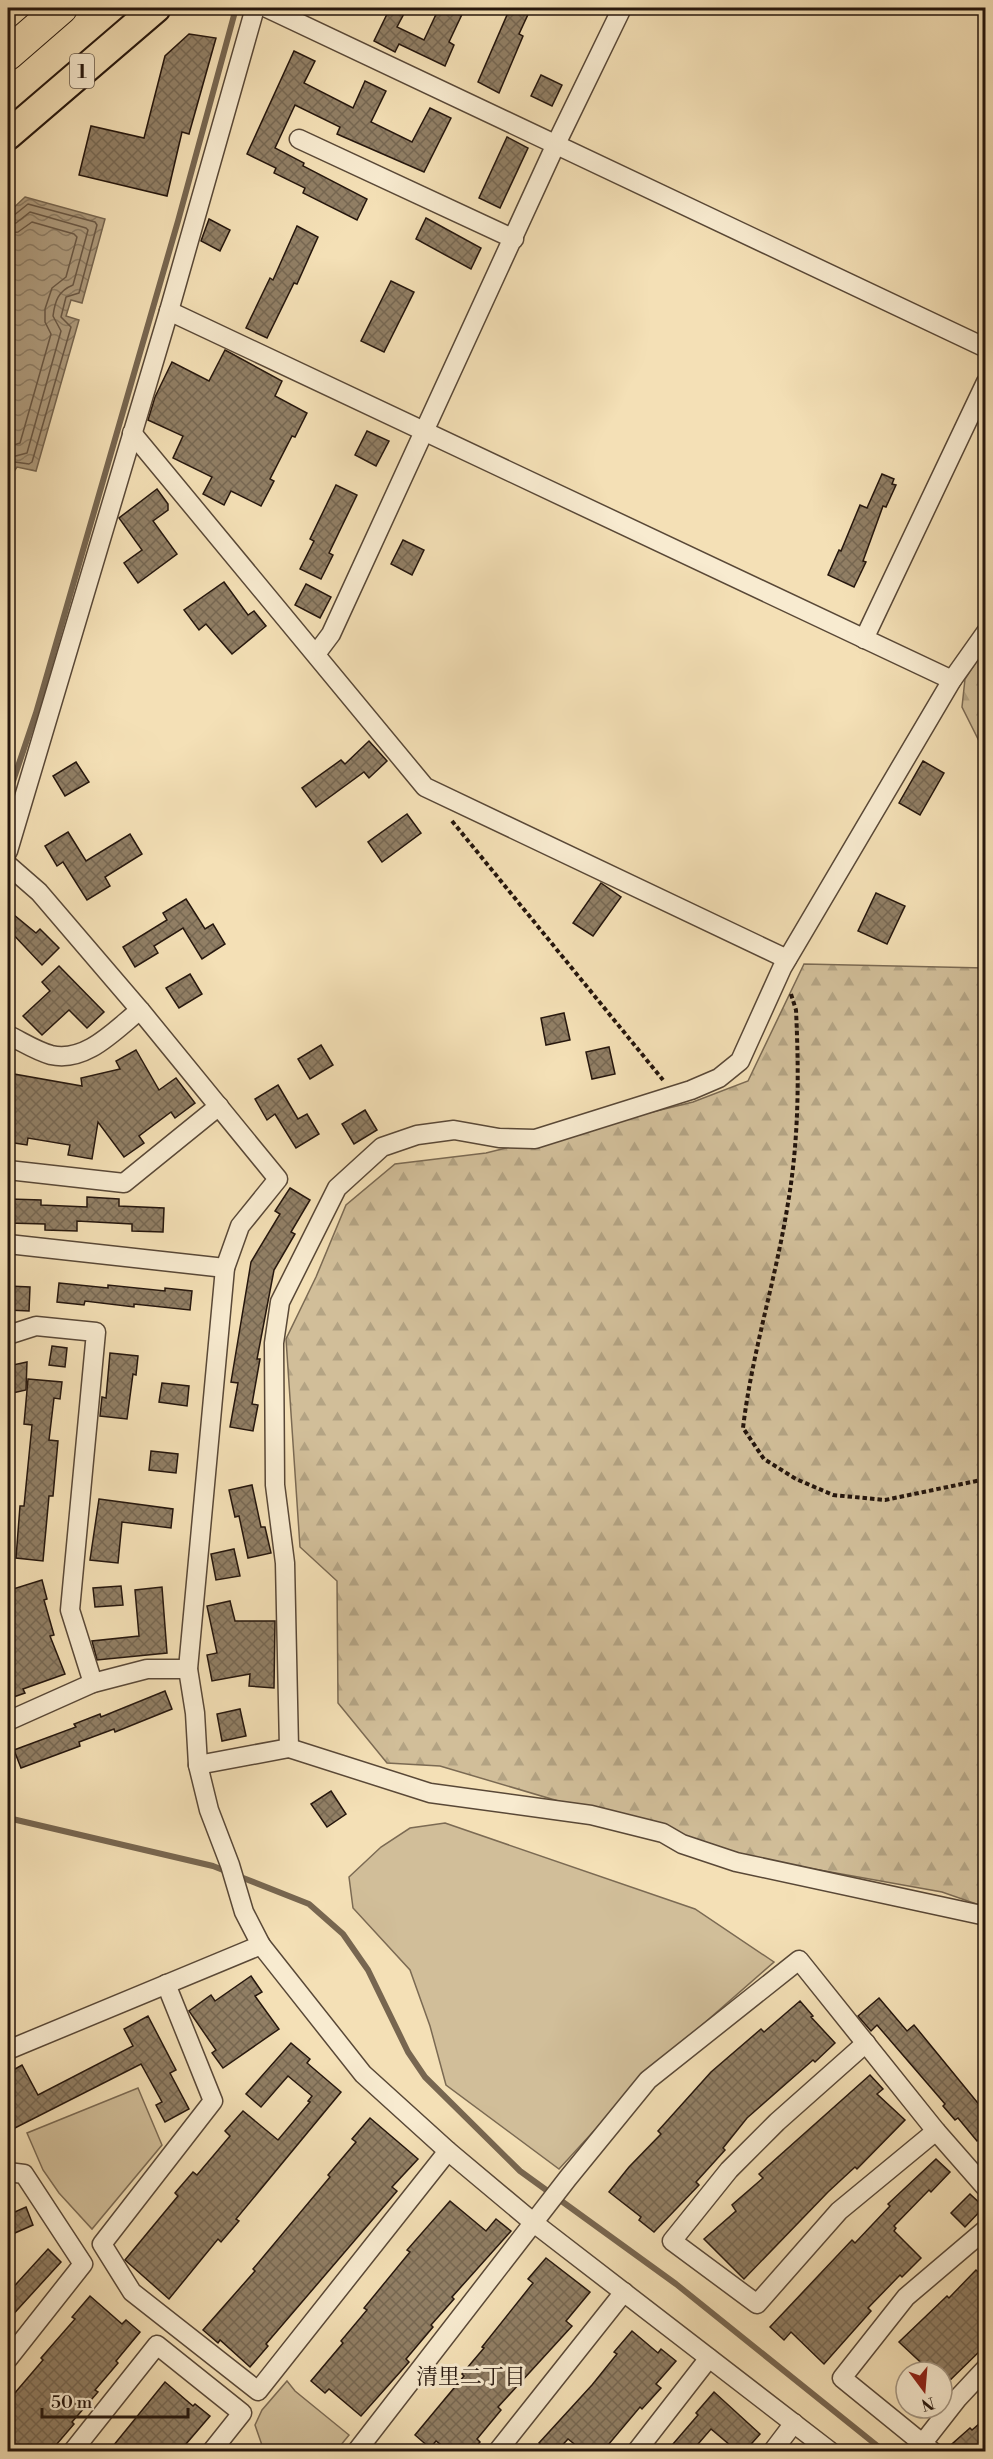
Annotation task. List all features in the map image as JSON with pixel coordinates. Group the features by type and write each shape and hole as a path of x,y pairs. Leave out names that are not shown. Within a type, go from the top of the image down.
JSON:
{"highway":[{"path":"8,54 61,8"},
{"name":"1","path":"8,135 156,8"}],"street":[{"path":"8,851 169,311 255,8"},
{"path":"267,8 986,348"},
{"path":"316,654 331,634 556,144 622,8"},
{"path":"299,139 513,238"},
{"path":"169,311 952,680"},
{"path":"864,639 986,382"},
{"path":"132,434 316,654 424,788 784,964"},
{"path":"289,1748 285,1563 275,1485 274,1343 280,1302 337,1188 382,1147 417,1135 454,1130 499,1138 535,1140 675,1095 719,1078 740,1061 784,964 952,680 986,632"},
{"path":"8,866 39,892 140,1010 278,1179 240,1226 225,1268 188,1669 195,1713 198,1765 209,1810 230,1865 243,1912 261,1945 363,2074 448,2151 534,2223 831,2451"},
{"path":"8,1035 48,1054 68,1058 93,1047 140,1010"},
{"path":"8,1170 124,1183 219,1106"},
{"path":"8,1244 225,1268"},
{"path":"8,1335 36,1326 96,1332 70,1610 93,1683"},
{"path":"8,1721 93,1683 147,1669 188,1669"},
{"path":"198,1765 289,1748 430,1793 591,1815 663,1833 682,1844 736,1862 986,1916"},
{"path":"8,2050 261,1945"},
{"path":"356,2451 568,2178 648,2080 799,1959 936,2131 986,2188"},
{"path":"166,1984 213,2101 102,2244 132,2292 258,2391 448,2151"},
{"path":"866,2043 777,2122 729,2170 672,2241 757,2304 839,2211 936,2131"},
{"path":"8,2172 24,2174 83,2264 8,2358"},
{"path":"986,2229 906,2297 842,2378 927,2448 958,2398 986,2368"},
{"path":"497,2451 624,2292"},
{"path":"72,2451 157,2345 242,2413 211,2451"},
{"path":"636,2451 709,2358"},
{"path":"772,2451 794,2423"}],"path":[{"path":"424,788 675,1095"},
{"path":"784,964 796,1011 798,1114 789,1201 749,1380 743,1428 764,1459 796,1479 833,1495 885,1500 986,1479"}],"green space":[{"path":"985,648 985,753 962,707 965,679"},
{"path":"804,964 985,968 985,1907 942,1892 747,1857 440,1766 387,1763 338,1703 337,1581 300,1547 286,1339 316,1277 346,1205 395,1164 486,1153 693,1102 748,1081"},
{"path":"445,1823 695,1909 774,1962 645,2075 559,2169 446,2085 430,2026 410,1970 353,1908 349,1877 381,1847 410,1828"},
{"path":"138,2088 162,2145 92,2229 59,2193 43,2170 27,2133"},
{"path":"287,2381 295,2391 349,2435 336,2451 264,2451 255,2425 262,2410"}],"water":[{"path":"25,197 105,219 82,303 71,300 66,316 79,320 36,471 17,467 8,480 8,213"}],"building":[{"path":"390,8 407,8 397,27 424,40 439,8 465,8 449,42 454,45 445,66 399,44 395,52 374,41"},
{"path":"510,8 531,8 519,34 523,36 499,93 478,82"},
{"path":"189,34 216,38 189,134 182,132 167,196 79,175 91,126 144,138 165,56"},
{"path":"294,51 315,61 304,83 353,108 365,81 386,91 371,122 412,142 430,108 451,118 424,172 337,134 340,127 295,105 275,148 304,163 303,166 367,199 357,220 303,193 305,188 274,173 276,168 247,154"},
{"path":"541,75 562,85 552,106 531,96"},
{"path":"507,137 528,148 500,208 479,198"},
{"path":"426,218 481,248 471,269 416,239"},
{"path":"209,219 230,230 220,251 201,241"},
{"path":"297,226 318,237 297,284 294,283 267,338 246,328 270,278 273,280"},
{"path":"391,281 414,292 384,352 361,341"},
{"path":"225,350 282,381 275,396 307,413 295,437 292,436 270,479 274,481 261,506 231,491 224,505 203,494 212,477 173,458 183,436 148,420 155,397 172,362 209,381"},
{"path":"367,431 389,441 376,466 355,455"},
{"path":"882,474 894,479 892,484 896,485 886,507 883,506 863,561 866,562 854,587 828,575 839,550 841,551 860,505 867,508"},
{"path":"336,485 357,495 329,553 333,555 321,579 300,569 314,541 310,539"},
{"path":"157,489 168,504 168,510 153,521 177,554 138,583 124,563 142,550 119,518"},
{"path":"403,540 424,550 412,575 391,564"},
{"path":"224,582 248,615 254,611 266,626 232,654 206,624 199,630 184,610"},
{"path":"306,584 331,597 320,618 295,605"},
{"path":"369,741 387,761 369,778 364,772 316,807 302,788 341,760 345,764"},
{"path":"923,761 944,773 920,815 899,803"},
{"path":"76,762 89,782 65,796 53,776"},
{"path":"407,814 421,833 382,862 368,842"},
{"path":"68,832 86,861 130,834 142,854 105,877 110,886 87,900 63,862 57,866 45,846"},
{"path":"601,883 621,897 593,936 573,923"},
{"path":"876,893 905,906 887,944 858,931"},
{"path":"186,899 205,929 213,924 225,944 202,959 183,928 154,946 158,953 135,967 123,947 167,920 163,913"},
{"path":"8,910 36,933 40,929 59,948 42,965 8,929"},
{"path":"59,966 104,1012 87,1028 69,1010 42,1035 23,1016 50,991 42,982"},
{"path":"190,974 202,994 179,1008 166,988"},
{"path":"564,1013 570,1040 546,1045 541,1018"},
{"path":"321,1045 333,1065 310,1079 298,1059"},
{"path":"609,1047 615,1074 592,1079 586,1052"},
{"path":"136,1050 159,1090 176,1078 195,1103 175,1118 171,1112 139,1136 144,1143 124,1157 98,1122 92,1159 68,1155 70,1145 28,1138 27,1145 8,1142 8,1073 82,1086 81,1078 120,1069 116,1061"},
{"path":"278,1085 298,1119 307,1114 319,1134 296,1148 275,1114 267,1120 255,1099"},
{"path":"365,1110 377,1130 354,1144 342,1124"},
{"path":"290,1188 310,1200 291,1232 295,1234 274,1270 257,1359 260,1359 252,1404 258,1405 253,1431 230,1427 238,1383 231,1382 251,1262 280,1214 275,1211"},
{"path":"87,1197 119,1199 119,1206 164,1208 163,1232 132,1231 132,1224 77,1221 77,1231 45,1230 45,1224 8,1223 10,1199 41,1200 41,1205 87,1207"},
{"path":"59,1283 108,1288 108,1285 165,1291 165,1288 192,1291 190,1310 85,1301 84,1305 57,1302"},
{"path":"8,1286 30,1287 29,1311 8,1310"},
{"path":"52,1346 67,1348 65,1367 49,1365"},
{"path":"110,1353 138,1356 136,1375 133,1374 127,1419 100,1416 102,1397 106,1398"},
{"path":"27,1362 26,1390 8,1394 8,1366"},
{"path":"28,1379 62,1382 60,1399 54,1398 49,1440 58,1441 53,1496 49,1496 43,1561 16,1558 20,1506 24,1506 32,1425 24,1424"},
{"path":"162,1383 189,1386 187,1406 159,1402"},
{"path":"151,1451 178,1454 176,1473 149,1470"},
{"path":"252,1485 261,1527 265,1527 271,1553 248,1558 239,1516 235,1517 229,1490"},
{"path":"99,1499 173,1509 171,1528 122,1522 118,1563 90,1560"},
{"path":"234,1549 240,1576 216,1580 211,1554"},
{"path":"42,1580 47,1599 44,1600 54,1635 50,1636 65,1674 23,1689 25,1693 8,1699 8,1635 13,1589"},
{"path":"121,1586 123,1605 95,1607 93,1588"},
{"path":"162,1587 167,1653 97,1660 92,1641 139,1636 135,1590"},
{"path":"230,1601 235,1621 275,1621 274,1688 249,1686 250,1674 212,1681 207,1655 217,1653 207,1606"},
{"path":"165,1691 172,1709 115,1732 114,1729 79,1742 80,1746 21,1768 14,1750 76,1727 74,1724 100,1714 101,1717"},
{"path":"240,1709 246,1736 222,1741 217,1714"},
{"path":"331,1791 346,1814 327,1827 311,1804"},
{"path":"251,1976 262,1992 255,1996 279,2029 223,2068 212,2053 216,2050 189,2011 211,1995 215,2001"},
{"path":"879,1998 907,2031 914,2025 986,2113 986,2134 977,2141 958,2118 955,2120 943,2106 945,2104 877,2025 871,2031 858,2016"},
{"path":"800,2001 835,2043 747,2118 723,2148 725,2150 696,2182 699,2185 654,2232 639,2220 641,2217 609,2192 661,2134 658,2131 711,2072 761,2029 764,2032"},
{"path":"148,2016 176,2070 170,2073 189,2109 165,2122 156,2105 162,2102 141,2064 13,2129 8,2119 8,2073 22,2065 38,2095 133,2046 124,2029"},
{"path":"291,2043 310,2059 307,2063 341,2092 236,2219 239,2221 221,2242 218,2239 169,2299 125,2260 178,2196 175,2193 193,2172 197,2175 230,2136 225,2131 243,2111 278,2140 310,2102 308,2101 312,2096 288,2076 261,2107 246,2094"},
{"path":"870,2075 883,2089 877,2094 905,2120 857,2169 855,2167 828,2192 744,2279 704,2239 736,2211 732,2205 763,2178 759,2174"},
{"path":"370,2118 418,2159 392,2187 397,2191 266,2344 268,2346 250,2367 220,2340 218,2343 203,2330 255,2271 253,2269 330,2177 328,2175 356,2142 352,2139"},
{"path":"936,2159 950,2172 894,2226 896,2228 894,2231 921,2258 902,2277 900,2275 868,2308 871,2311 824,2364 791,2332 784,2340 770,2327 852,2240 855,2243 890,2206 888,2204"},
{"path":"970,2194 984,2207 965,2227 951,2213"},
{"path":"450,2201 486,2231 496,2219 511,2231 452,2297 454,2299 406,2359 409,2362 361,2416 329,2389 325,2393 311,2381 367,2310 364,2308 410,2252 407,2250"},
{"path":"26,2207 33,2225 8,2236 8,2215"},
{"path":"48,2249 61,2262 8,2320 8,2293"},
{"path":"546,2258 590,2292 566,2321 572,2326 498,2407 501,2410 477,2439 480,2442 472,2451 449,2451 436,2441 430,2448 415,2435 464,2376 462,2374 484,2348 482,2347 533,2283 528,2279"},
{"path":"976,2270 986,2279 986,2345 954,2376 954,2360 918,2360 899,2342 947,2296 949,2298"},
{"path":"90,2296 122,2324 126,2320 140,2332 95,2390 98,2392 56,2445 49,2451 8,2451 8,2401 43,2360 41,2358 75,2319 72,2317"},
{"path":"632,2331 658,2353 661,2349 676,2361 656,2384 661,2388 642,2409 640,2407 603,2451 583,2451 568,2439 557,2451 549,2451 539,2443 592,2385 617,2354 614,2352"},
{"path":"165,2382 193,2406 195,2404 210,2416 180,2451 109,2451"},
{"path":"714,2392 760,2434 745,2451 737,2451 711,2429 692,2451 667,2451 698,2415 696,2413"},
{"path":"986,2418 986,2440 973,2451 944,2451 970,2428 972,2430"}],"waterway":[{"path":"8,796 36,713 178,221 236,8"},
{"path":"8,1818 213,1866 228,1872"},
{"path":"238,1876 309,1904 343,1934 368,1970 408,2052 425,2077 520,2171 676,2284 885,2452"}],"district":[{"name":"清里二丁目","path":"471,2376"}]}
